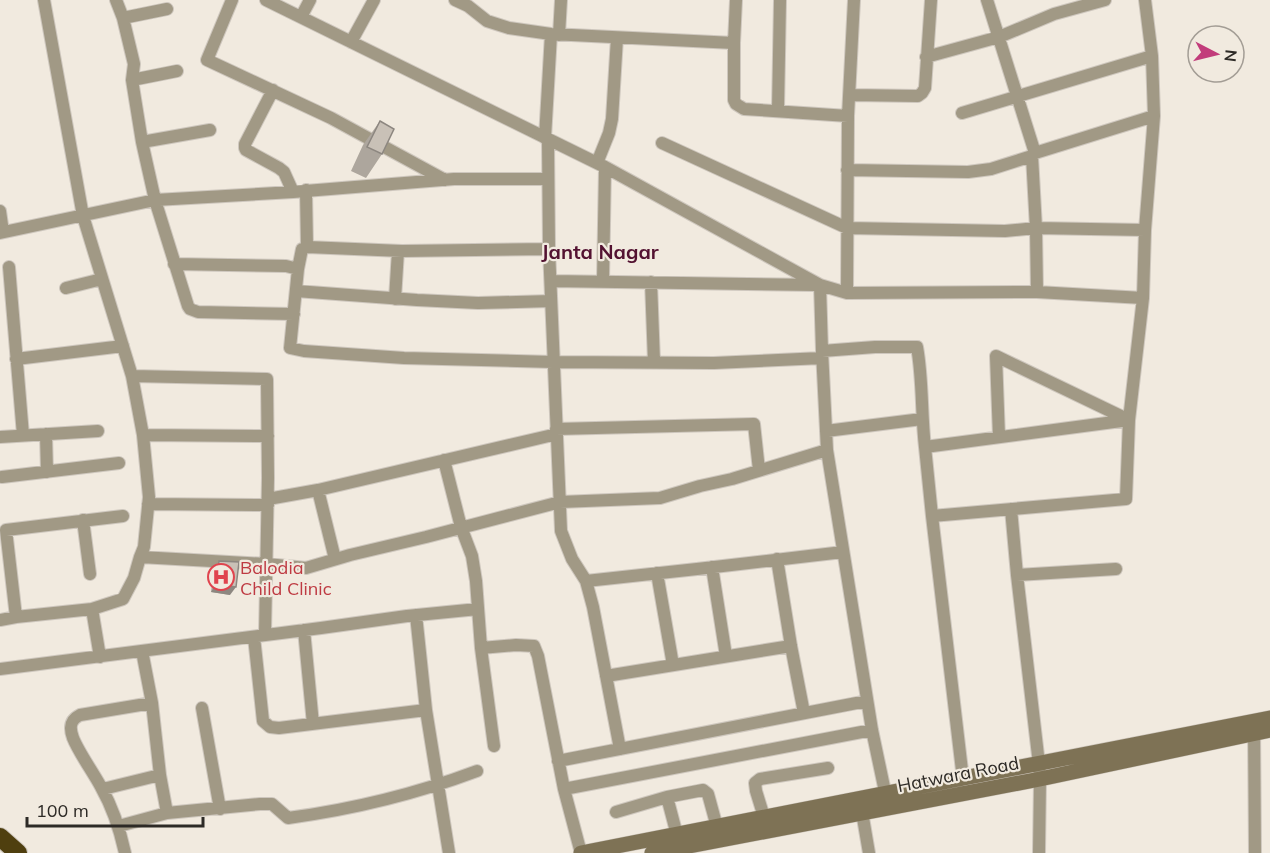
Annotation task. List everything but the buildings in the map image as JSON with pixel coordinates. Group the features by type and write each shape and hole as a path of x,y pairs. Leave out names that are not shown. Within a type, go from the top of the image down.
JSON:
{"highway":[{"path":"0,837 18,853"}],"street":[{"path":"0,620 92,609 123,599 134,578 144,547 149,497 143,435 132,376 83,216 44,0"},
{"path":"116,0 123,18 134,64 132,80 155,201 190,309 194,311 294,314"},
{"path":"232,0 207,60 331,118 445,180"},
{"path":"266,0 601,165 820,285 847,293 1037,292 1143,298"},
{"path":"301,17 310,0"},
{"path":"351,42 374,0"},
{"path":"455,0 468,6 487,21 509,28 555,35 734,43"},
{"path":"561,0 555,35 546,138 561,531 572,559 586,580 620,748"},
{"path":"736,0 734,43 734,100 736,104 744,109 848,116"},
{"path":"778,110 780,0"},
{"path":"847,293 848,116 854,0"},
{"path":"850,95 918,96 922,93 925,88 931,0"},
{"path":"987,0 1033,155 1037,292"},
{"path":"926,57 999,37 1054,14 1105,0"},
{"path":"932,516 1126,498 1129,420 1143,298 1145,230 1154,116 1152,56 1145,0"},
{"path":"123,18 167,9"},
{"path":"603,281 601,165 612,119 618,38"},
{"path":"962,113 1152,56"},
{"path":"132,80 177,70"},
{"path":"273,90 244,148 279,168 302,191 307,247"},
{"path":"848,170 968,172 991,169 1154,116"},
{"path":"142,142 210,130"},
{"path":"662,143 847,228 1005,231 1036,228 1145,230"},
{"path":"0,211 1,232 155,201 445,180 548,179"},
{"path":"549,249 398,251 307,247 302,249 298,269 290,348 404,358 714,363 874,347 917,347 932,516 963,779"},
{"path":"395,299 398,251"},
{"path":"174,264 286,266 298,269"},
{"path":"9,267 23,435"},
{"path":"66,288 102,279"},
{"path":"551,281 820,285"},
{"path":"651,282 654,362"},
{"path":"820,285 827,450 872,730 887,800"},
{"path":"296,291 478,303 551,301"},
{"path":"16,358 123,346"},
{"path":"999,437 996,356 1129,420"},
{"path":"132,376 267,379 267,564 260,636 263,721 270,727 279,728 426,710"},
{"path":"826,431 922,419"},
{"path":"925,447 1129,420"},
{"path":"148,504 268,502 556,432 754,424 759,470"},
{"path":"0,437 98,431"},
{"path":"46,434 47,472"},
{"path":"143,435 268,436"},
{"path":"140,557 306,568 560,502 660,498 827,450"},
{"path":"444,460 461,527 472,556 494,746"},
{"path":"2,477 119,463"},
{"path":"318,490 335,559"},
{"path":"1011,509 1040,772 1039,853"},
{"path":"16,617 3,530 123,516"},
{"path":"83,520 90,574"},
{"path":"586,580 843,552"},
{"path":"777,559 790,646 804,713"},
{"path":"712,567 726,656"},
{"path":"1017,575 1116,569"},
{"path":"657,573 673,664"},
{"path":"92,609 100,657"},
{"path":"0,669 478,609"},
{"path":"416,615 426,710 449,853"},
{"path":"304,630 313,724"},
{"path":"481,648 534,646 538,656 564,789 581,853 657,849 677,835 717,826 887,800 963,779 1040,772"},
{"path":"606,676 790,646"},
{"path":"142,651 152,703 160,775 167,813"},
{"path":"558,761 867,700"},
{"path":"125,853 118,826 103,789 73,738 73,719 80,715 152,703"},
{"path":"202,708 220,809"},
{"name":"Hatwara Road","path":"657,849 862,812 887,800 1259,728 1270,718"},
{"path":"1254,853 1259,728"},
{"path":"564,789 872,730"},
{"path":"764,817 756,791 757,781 828,768"},
{"path":"118,826 167,813 260,804 272,804 288,818 337,811 397,798 477,771"},
{"path":"103,789 160,775"},
{"path":"616,812 700,789 708,794 717,826"},
{"path":"667,797 677,835"},
{"path":"862,812 869,853"}],"place":[{"name":"Balodia Child Clinic","path":"221,577"}],"district":[{"name":"Janta Nagar","path":"600,251"}]}
